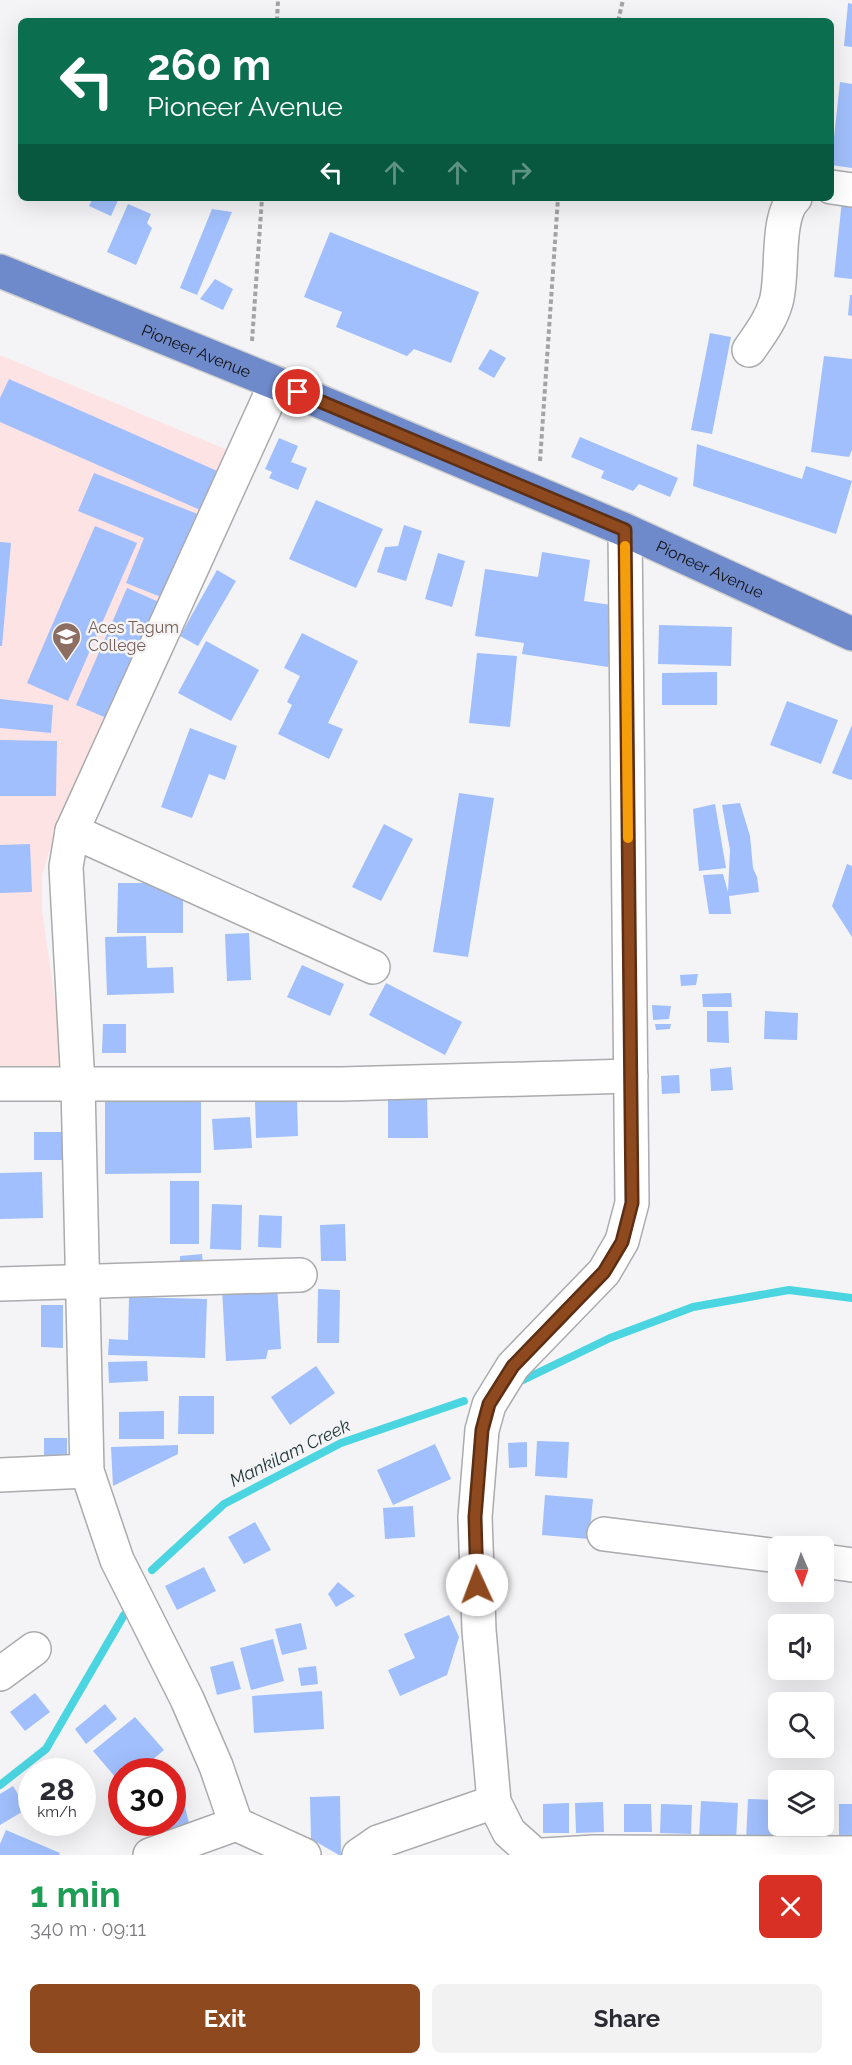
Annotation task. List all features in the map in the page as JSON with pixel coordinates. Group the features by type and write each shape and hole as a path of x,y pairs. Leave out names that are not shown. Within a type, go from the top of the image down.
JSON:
{"highway":[{"name":"Pioneer Avenue","path":"0,271 263,378 625,530 852,632"}],"street":[{"path":"834,187 852,190"},
{"path":"749,350 767,324 776,302 784,224 794,201"},
{"path":"236,1824 216,1766 187,1699 117,1560 87,1471 78,1084 66,867 72,831 263,378"},
{"path":"535,1855 509,1832 494,1803 479,1630 475,1517 482,1430 489,1404 513,1366 604,1272 622,1242 632,1203 625,530"},
{"path":"72,831 373,967"},
{"path":"0,1084 342,1084 631,1076"},
{"path":"0,1284 300,1275"},
{"path":"0,1475 87,1471"},
{"path":"604,1534 768,1555"},
{"path":"834,1563 852,1565"},
{"path":"0,1674 34,1649"},
{"path":"359,1855 378,1842 494,1803"},
{"path":"150,1855 236,1824 304,1855"},
{"path":"543,1855 594,1852 852,1853"}],"path":[{"path":"277,18 278,0"},
{"path":"619,18 623,0"},
{"path":"262,201 263,378"},
{"path":"537,493 558,201"}],"shaded area":[{"name":"Aces Tagum College","path":"0,355 230,451 56,830 42,875 42,910 66,1077 0,1076"}],"building":[{"path":"848,3 852,4 852,47 844,46"},
{"path":"840,82 852,84 852,168 834,165 834,137"},
{"path":"842,200 852,201 852,279 834,277"},
{"path":"92,201 118,201 111,216 89,206"},
{"path":"128,204 151,214 147,223 152,228 136,265 107,252"},
{"path":"212,209 232,212 197,295 180,288"},
{"path":"330,232 479,292 451,363 414,349 407,356 336,327 342,312 304,297"},
{"path":"215,279 233,289 223,310 200,299"},
{"path":"850,295 852,295 852,316 848,315"},
{"path":"710,333 731,337 712,434 691,430"},
{"path":"490,349 506,358 494,378 478,369"},
{"path":"824,356 852,359 852,450 849,457 811,452"},
{"path":"9,379 224,474 207,513 0,422 0,398"},
{"path":"580,437 678,478 670,497 639,484 633,491 601,478 604,471 571,457"},
{"path":"279,438 298,446 291,462 307,468 298,490 269,478 272,472 265,469"},
{"path":"697,444 802,479 806,466 852,481 836,534 693,486"},
{"path":"94,473 200,515 166,599 126,583 144,538 78,511"},
{"path":"316,500 383,529 356,588 289,559"},
{"path":"404,525 422,531 406,581 377,572 385,547 398,546"},
{"path":"95,526 137,543 68,701 27,683"},
{"path":"0,542 11,543 2,646 0,646"},
{"path":"542,552 590,560 584,601 618,606 608,667 522,654 524,643 475,636 485,569 538,577"},
{"path":"438,553 465,561 452,607 425,599"},
{"path":"217,570 236,581 198,646 180,636"},
{"path":"127,588 159,602 109,719 76,705"},
{"path":"659,625 732,627 731,666 658,664"},
{"path":"302,633 358,661 328,723 343,729 329,759 278,734 292,705 287,702 300,676 284,668"},
{"path":"206,641 259,670 231,721 178,693"},
{"path":"477,653 517,656 510,727 469,723"},
{"path":"717,672 717,705 662,705 662,673"},
{"path":"0,699 53,705 51,733 0,728"},
{"path":"787,701 838,720 821,764 770,745"},
{"path":"852,725 852,779 851,780 832,773"},
{"path":"190,728 237,746 225,780 209,774 192,818 161,807"},
{"path":"0,740 57,741 56,796 0,796"},
{"path":"459,793 494,798 468,957 433,952"},
{"path":"740,803 750,836 753,868 759,892 729,896 731,914 709,914 703,875 723,874 728,892 730,850 722,805"},
{"path":"715,804 726,868 699,871 693,809"},
{"path":"384,824 413,839 381,901 352,887"},
{"path":"30,844 32,892 0,893 0,845"},
{"path":"847,864 852,866 852,937 832,906"},
{"path":"118,883 183,883 183,933 117,933"},
{"path":"249,933 251,980 227,981 225,934"},
{"path":"146,936 147,968 173,967 174,993 107,995 105,937"},
{"path":"302,965 344,984 330,1016 287,997"},
{"path":"698,974 696,985 681,986 680,975"},
{"path":"386,983 462,1022 445,1055 369,1015"},
{"path":"731,993 732,1007 703,1007 702,994"},
{"path":"652,1005 671,1006 669,1019 653,1020"},
{"path":"707,1011 728,1011 729,1043 707,1042"},
{"path":"765,1011 798,1013 797,1040 764,1039"},
{"path":"103,1024 126,1024 126,1053 102,1053"},
{"path":"655,1024 671,1024 670,1029 656,1030"},
{"path":"731,1067 733,1090 711,1091 710,1069"},
{"path":"679,1075 680,1093 662,1094 661,1076"},
{"path":"201,1090 201,1173 105,1174 105,1091"},
{"path":"388,1094 427,1094 428,1138 388,1138"},
{"path":"297,1098 298,1136 256,1138 255,1100"},
{"path":"250,1117 252,1148 214,1150 212,1119"},
{"path":"34,1132 67,1132 68,1160 34,1160"},
{"path":"42,1172 43,1218 0,1219 0,1173"},
{"path":"170,1181 199,1181 199,1244 170,1244"},
{"path":"212,1204 242,1205 241,1250 210,1249"},
{"path":"259,1215 282,1216 281,1248 258,1247"},
{"path":"345,1224 346,1261 321,1261 320,1225"},
{"path":"202,1254 203,1265 180,1266 180,1256"},
{"path":"277,1285 281,1349 268,1350 266,1359 226,1361 222,1289"},
{"path":"318,1289 340,1290 339,1343 317,1343"},
{"path":"129,1297 207,1299 205,1358 108,1355 109,1339 128,1340"},
{"path":"41,1305 63,1305 63,1348 41,1347"},
{"path":"147,1361 148,1381 109,1383 108,1362"},
{"path":"316,1366 335,1393 290,1425 271,1397"},
{"path":"179,1396 214,1396 214,1434 178,1434"},
{"path":"164,1411 164,1439 119,1439 119,1412"},
{"path":"44,1438 67,1438 67,1458 44,1459"},
{"path":"537,1441 569,1442 567,1478 535,1476"},
{"path":"527,1442 527,1467 509,1468 508,1443"},
{"path":"435,1444 451,1479 393,1505 377,1470"},
{"path":"178,1445 178,1454 113,1486 111,1447"},
{"path":"545,1495 593,1499 589,1539 542,1535"},
{"path":"413,1506 415,1537 385,1539 383,1508"},
{"path":"255,1522 271,1550 244,1564 228,1537"},
{"path":"204,1567 216,1591 177,1610 165,1586"},
{"path":"338,1582 355,1596 336,1607 328,1594"},
{"path":"449,1615 459,1637 447,1675 400,1696 388,1670 415,1658 404,1634"},
{"path":"301,1623 307,1649 282,1655 275,1629"},
{"path":"273,1639 284,1681 251,1690 240,1648"},
{"path":"233,1661 241,1689 217,1695 210,1667"},
{"path":"316,1666 318,1684 301,1686 298,1668"},
{"path":"322,1691 324,1729 254,1733 252,1696"},
{"path":"35,1693 50,1712 25,1731 10,1712"},
{"path":"105,1704 117,1719 86,1744 75,1729"},
{"path":"135,1717 164,1750 155,1758 108,1758 108,1769 93,1751"},
{"path":"13,1786 18,1794 18,1814 0,1825 0,1794"},
{"path":"340,1796 341,1855 339,1855 311,1839 310,1797"},
{"path":"748,1799 768,1800 768,1836 781,1836 781,1841 746,1840"},
{"path":"701,1801 738,1803 736,1841 699,1839"},
{"path":"603,1802 604,1832 576,1833 575,1803"},
{"path":"569,1803 569,1833 543,1833 543,1804"},
{"path":"624,1804 651,1804 652,1832 624,1832"},
{"path":"661,1804 692,1805 691,1834 660,1833"},
{"path":"839,1804 852,1804 852,1836 839,1836"},
{"path":"186,1811 190,1827 186,1828"},
{"path":"6,1830 60,1853 59,1855 0,1855 0,1844"},
{"path":"790,1836 826,1836 825,1846 789,1846"}],"waterway":[{"name":"Mankilam Creek","path":"523,1380 610,1338 693,1307 789,1290 852,1298"},
{"name":"Mankilam Creek","path":"152,1570 224,1504 341,1443 464,1401"},
{"name":"Mankilam Creek","path":"0,1785 46,1749 124,1615"}],"slow traffic":[{"path":"625,546 628,838"}],"place":[{"name":"Aces Tagum College","path":"67,662"}],"route":[{"path":"298,392 625,530 632,1203 622,1242 604,1272 513,1366 489,1404 482,1430 475,1517 477,1585"}]}
